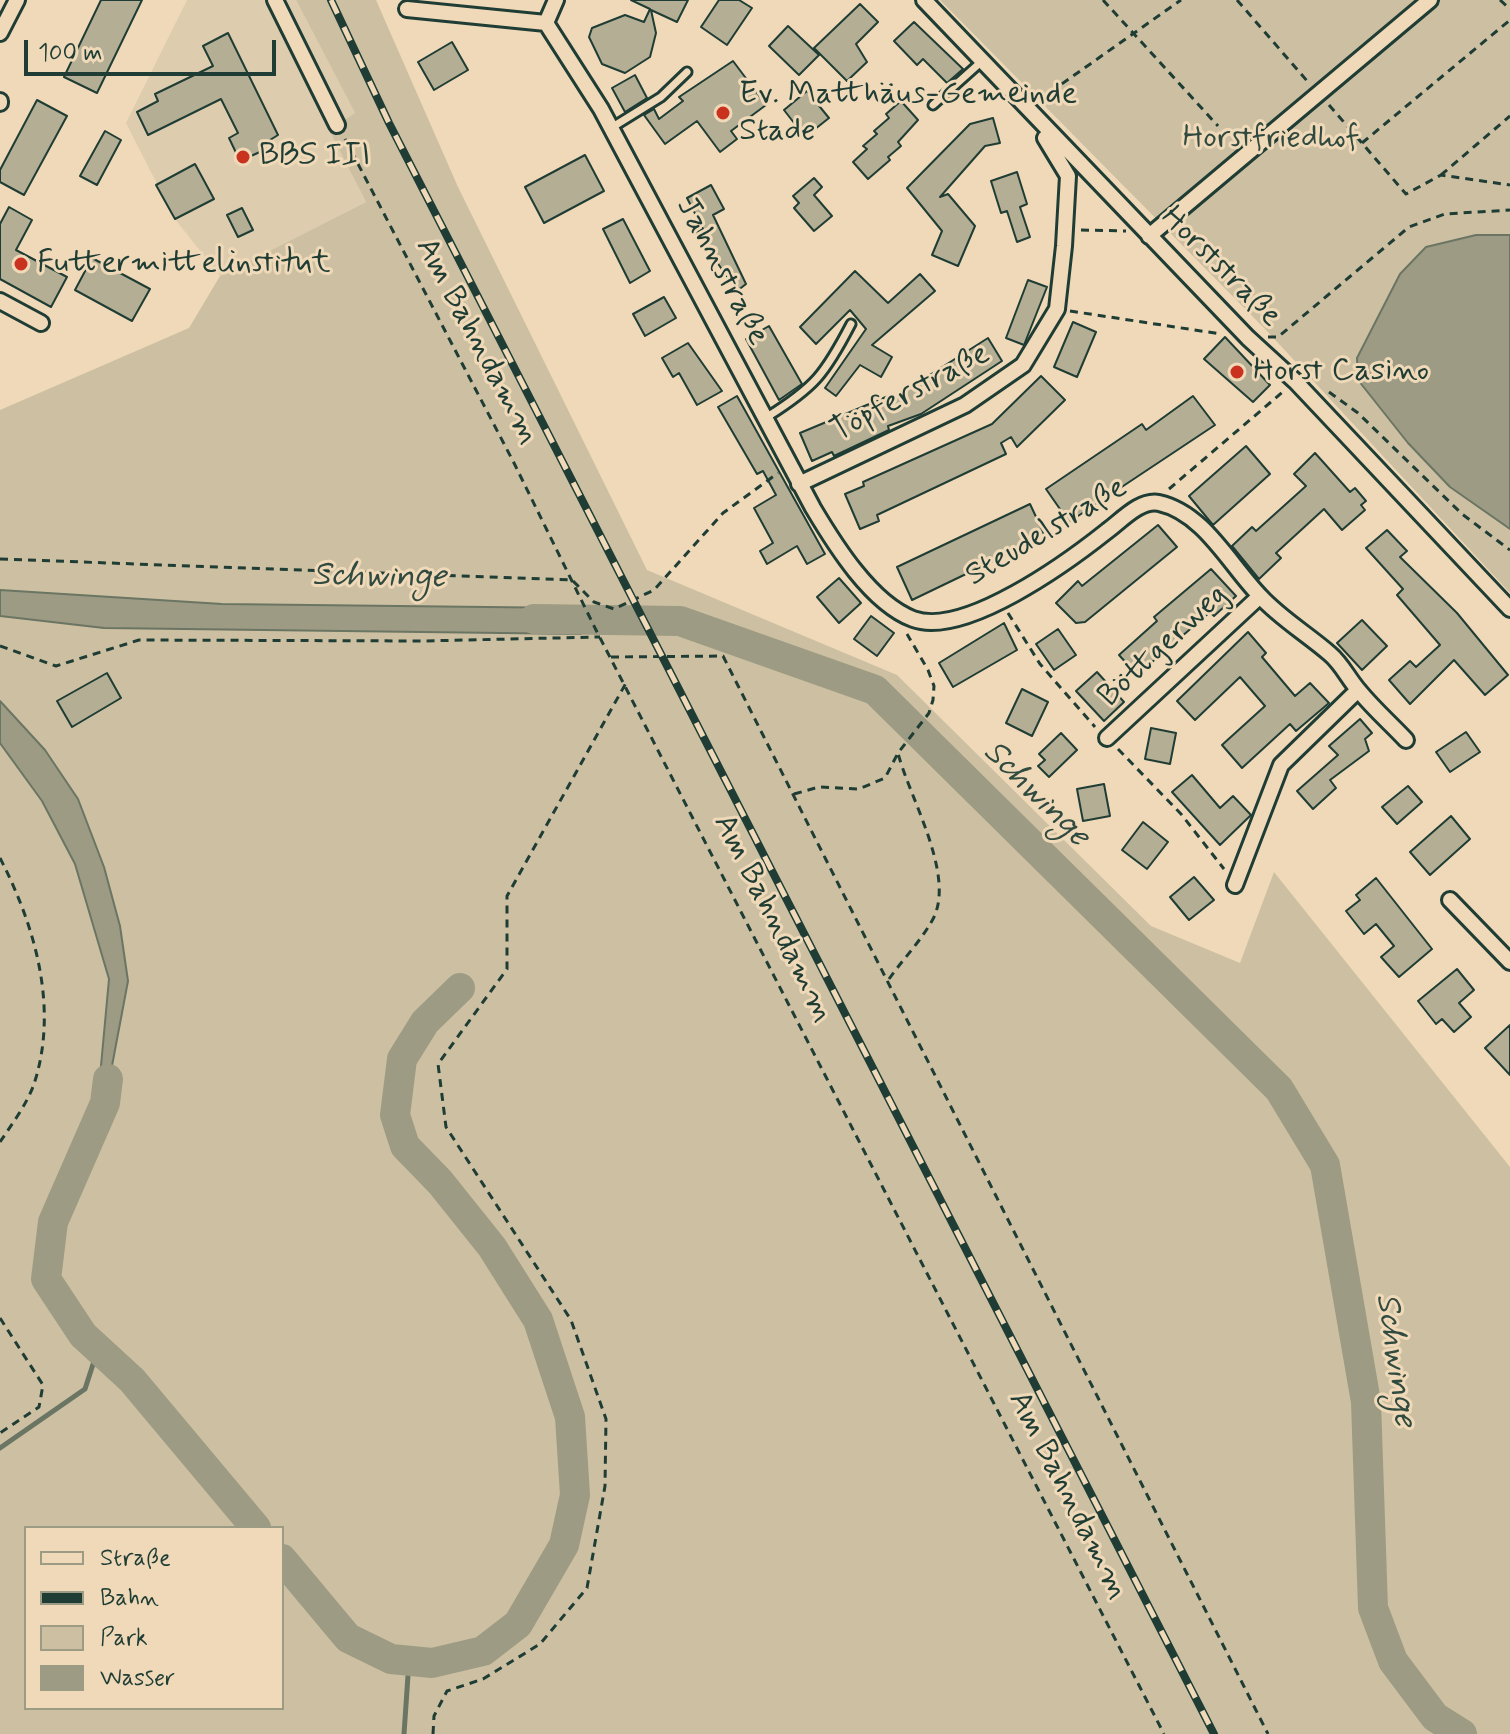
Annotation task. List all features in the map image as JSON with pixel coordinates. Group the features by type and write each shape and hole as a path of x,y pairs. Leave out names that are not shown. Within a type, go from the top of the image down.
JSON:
{"street":[{"path":"0,33 17,0"},
{"path":"275,0 337,125"},
{"path":"407,9 546,23 556,0"},
{"name":"Horststraße","path":"924,0 1248,338 1295,381 1510,609"},
{"path":"1147,234 1430,0"},
{"name":"Jahnstraße","path":"546,23 611,128 767,417 799,484 839,551"},
{"name":"Töpferstraße","path":"799,484 965,405 1023,365 1057,309 1068,176 1029,113"},
{"path":"0,301 41,323"},
{"name":"Steudelstraße","path":"839,551 891,606 912,618 930,623 952,620 1000,600 1090,545 1140,506 1154,502 1181,510 1224,551 1260,596 1333,656 1358,690 1406,740"},
{"name":"Böttgerweg","path":"1107,738 1260,596"},
{"path":"1235,885 1281,765 1358,690"},
{"path":"1450,900 1510,962"}],"lane":[{"path":"933,105 981,62"},
{"path":"611,128 661,97 687,72"},
{"path":"767,417 807,392 828,369 851,324"}],"path":[{"path":"1103,0 1218,126"},
{"path":"1029,113 1181,0"},
{"path":"1503,1 1510,9"},
{"path":"1362,143 1510,20"},
{"path":"1406,194 1441,175 1510,116"},
{"name":"Am Bahndamm","path":"337,125 1164,1734"},
{"path":"1441,175 1510,185"},
{"path":"1057,309 1248,338 1278,337 1409,227 1445,214 1510,210"},
{"path":"1065,229 1147,234"},
{"path":"1154,502 1295,381"},
{"path":"1323,388 1358,413 1462,514 1510,550"},
{"path":"0,559 572,580 594,602 614,609 654,590 723,513 791,463"},
{"path":"794,794 819,787 859,789 885,778 898,753 929,713 934,686 904,630"},
{"path":"0,646 56,666 74,664 139,640 421,641 600,637"},
{"path":"611,657 723,656 1268,1734"},
{"path":"433,1734 434,1716 447,1691 483,1679 540,1644 587,1588 605,1486 606,1419 571,1320 446,1127 438,1064 507,969 507,896 626,683"},
{"path":"888,981 935,916 939,883 921,817 898,753"},
{"path":"0,858 17,890 30,934 42,978 46,1025 34,1085 0,1142"},
{"path":"0,1318 43,1385 39,1407 0,1433"}],"shaded area":[{"name":"BBS III","path":"187,0 296,0 355,113 329,130 366,202 220,276 175,219 126,123"}],"green space":[{"path":"296,0 376,0 458,187 647,570 897,675 1151,926 1240,963 1274,872 1510,1167 1510,1734 0,1734 0,743 42,801 75,864 109,979 98,1098 60,1206 105,1103 128,981 120,926 104,867 78,799 45,750 0,701 0,616 104,628 580,633 574,619 575,609 222,604 0,590 0,410 189,328 220,276 366,202 329,130 355,113"},
{"name":"Horstfriedhof","path":"940,0 1510,0 1510,235 1476,235 1400,274 1357,358 1358,380 1408,443 1450,487 1510,529 1510,593 1266,330"}],"water":[{"path":"1476,235 1510,235 1510,529 1450,487 1408,443 1358,380 1357,358 1400,274 1426,247"},
{"path":"0,590 222,604 575,608 574,619 581,634 104,628 0,616"},
{"path":"0,701 45,750 78,799 104,867 120,926 128,981 105,1103 53,1222 98,1098 109,979 75,864 42,801 0,743"}],"building":[{"path":"101,0 142,0 97,93 64,77"},
{"path":"631,0 688,0 677,22 651,10 656,33 650,57 625,73 602,64 589,37 592,28 625,15 644,22 650,9"},
{"path":"719,0 739,0 752,8 727,45 701,27"},
{"path":"860,4 878,22 856,44 867,62 847,81 814,48"},
{"path":"914,22 963,69 947,83 923,59 917,65 894,41"},
{"path":"788,26 819,55 799,75 769,46"},
{"path":"228,33 278,135 270,140 273,146 240,161 229,138 238,133 221,99 148,135 137,112 158,101 155,94 213,66 203,46"},
{"path":"452,42 468,70 434,90 418,62"},
{"name":"Ev. Matthäus-Gemeinde Stade","path":"733,61 766,105 731,131 737,139 720,152 697,121 665,144 644,115 654,109 659,119 683,101 679,97"},
{"path":"635,75 647,98 625,112 612,88"},
{"path":"807,91 829,118 805,137 784,110"},
{"name":"Futtermittelinstitut","path":"37,100 67,116 24,195 0,182 0,170"},
{"path":"901,101 918,120 898,142 901,146 888,157 890,160 868,179 853,162 867,149 863,146 877,134 874,131 889,118 886,114"},
{"path":"993,118 1000,143 985,146 940,197 948,194 975,226 958,266 932,255 942,231 907,188 970,124"},
{"path":"105,131 121,140 97,185 80,176"},
{"path":"585,155 604,191 544,223 525,187"},
{"path":"195,164 214,199 175,219 156,185"},
{"path":"1017,172 1027,204 1020,207 1030,237 1017,242 1007,211 1001,213 991,181"},
{"path":"814,178 822,187 814,195 832,216 814,231 794,208 799,203 793,196"},
{"path":"711,185 724,209 713,215 746,284 737,291 696,232 703,229 687,198"},
{"name":"Futtermittelinstitut","path":"9,207 32,220 16,250 67,277 51,307 0,279 0,224"},
{"path":"242,208 253,230 238,237 227,215"},
{"path":"623,219 650,271 630,283 603,229"},
{"path":"92,258 150,289 132,321 75,290"},
{"path":"855,271 888,303 920,274 935,291 872,345 892,357 881,377 860,365 836,396 825,388 866,329 850,310 816,344 800,327"},
{"path":"1028,280 1047,287 1024,345 1006,338"},
{"path":"664,297 676,318 645,336 633,314"},
{"path":"1073,322 1096,332 1077,377 1054,367"},
{"path":"769,326 802,384 779,400 746,339"},
{"name":"Horst Casino","path":"1225,337 1270,385 1253,402 1204,359"},
{"path":"988,338 1002,361 921,414 888,426 889,430 834,456 832,452 812,461 800,433 893,394 895,397"},
{"path":"688,343 722,391 697,405 679,373 673,377 662,358"},
{"path":"1041,376 1065,400 1017,447 1011,437 1001,443 1006,454 877,515 879,521 860,529 845,494 864,486 863,482 992,424"},
{"path":"737,396 825,554 807,564 797,546 767,564 760,551 773,543 754,508 776,495 763,471 757,474 718,407"},
{"path":"1193,396 1215,425 1069,522 1046,489 1142,424 1146,430"},
{"path":"1246,446 1270,474 1213,525 1189,496"},
{"path":"1315,453 1350,492 1355,488 1366,501 1361,505 1365,510 1342,530 1324,509 1276,553 1281,558 1259,579 1232,546 1252,527 1256,531 1306,486 1294,474"},
{"path":"1030,504 1045,536 912,600 897,567"},
{"path":"1158,525 1177,547 1085,622 1076,623 1056,603 1078,581 1082,586"},
{"path":"1387,530 1407,551 1400,557 1457,613 1508,675 1485,695 1454,660 1410,704 1389,680 1410,661 1416,667 1440,645 1397,595 1403,589 1366,548"},
{"path":"1211,569 1236,596 1214,616 1210,612 1137,675 1119,655 1157,621 1154,617"},
{"path":"839,578 861,603 839,623 817,597"},
{"path":"871,616 894,633 877,656 854,639"},
{"path":"1362,620 1387,646 1362,670 1337,643"},
{"path":"1004,623 1017,650 953,687 939,663"},
{"path":"1058,629 1076,655 1054,670 1036,644"},
{"path":"1248,632 1266,653 1262,657 1295,696 1310,683 1329,703 1296,731 1290,724 1242,768 1222,745 1265,706 1240,677 1195,720 1177,701"},
{"path":"1097,672 1124,702 1104,721 1076,691"},
{"path":"107,673 121,698 72,727 57,701"},
{"path":"1022,689 1048,702 1032,736 1006,723"},
{"path":"1360,719 1372,733 1365,739 1369,751 1330,780 1336,788 1313,809 1297,791 1338,755 1329,746"},
{"path":"1151,728 1176,733 1170,764 1145,759"},
{"path":"1466,732 1480,752 1450,772 1436,752"},
{"path":"1061,733 1077,750 1049,777 1038,766 1045,760 1039,754"},
{"path":"1192,775 1220,808 1233,796 1251,815 1220,845 1172,792"},
{"path":"1104,784 1110,816 1083,821 1077,789"},
{"path":"1408,786 1422,802 1397,824 1382,807"},
{"path":"1451,816 1470,839 1430,875 1410,852"},
{"path":"1143,822 1168,842 1147,869 1122,850"},
{"path":"1194,877 1214,900 1189,920 1170,897"},
{"path":"1376,878 1432,949 1399,977 1381,957 1394,946 1376,924 1364,934 1346,911 1360,900 1356,895"},
{"path":"1457,969 1474,990 1459,1003 1471,1017 1454,1032 1442,1019 1436,1024 1418,1001"},
{"path":"1510,1025 1510,1075 1485,1048"}],"waterway":[{"name":"Schwinge","path":"534,619 680,621 875,690 1279,1089 1325,1165 1366,1402 1373,1608 1393,1661 1435,1717 1462,1734"},
{"path":"284,1561 348,1638 391,1659 432,1663 483,1651 518,1624 564,1545 575,1495 570,1417 538,1320 492,1247 440,1182 405,1146 395,1115 402,1059 425,1022 460,988"},
{"path":"108,1079 105,1103 53,1222 46,1279 83,1335 132,1380 254,1526"},
{"path":"0,1448 85,1389 98,1349"},
{"path":"404,1734 409,1661"}],"railway":[{"path":"331,0 389,123 1214,1734"}],"place":[{"name":"Ev. Matthäus-Gemeinde Stade","path":"723,113"},
{"name":"BBS III","path":"243,157"},
{"name":"Futtermittelinstitut","path":"21,264"},
{"name":"Horst Casino","path":"1237,372"}]}
